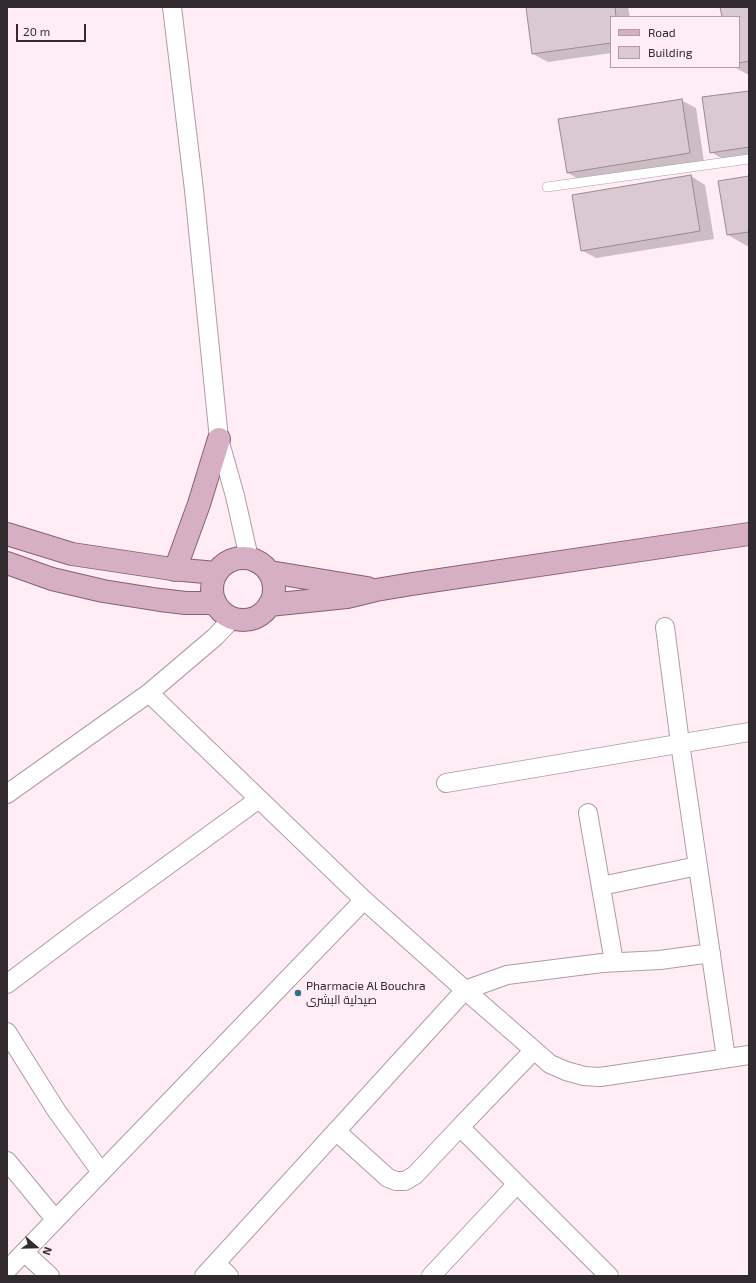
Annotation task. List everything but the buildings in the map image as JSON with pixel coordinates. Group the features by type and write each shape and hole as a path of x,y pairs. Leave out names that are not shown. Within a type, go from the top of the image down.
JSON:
{"main road":[{"path":"175,570 199,504 219,439"},
{"path":"7,534 72,554 175,570 216,573"},
{"path":"269,605 347,597 376,590 749,534"},
{"path":"249,558 260,563 270,572 274,585 273,596 269,605 262,613 253,618 243,620 232,619 225,615 214,603 212,585 216,573 230,560 249,558"},
{"path":"7,563 52,579 103,592 186,603 214,603"},
{"path":"270,572 355,585 376,590"}],"street":[{"path":"172,7 194,190 219,439 235,496 249,558"},
{"path":"7,794 149,693 215,637 232,619"},
{"path":"665,627 680,743 726,1058"},
{"path":"149,693 364,900 464,990 550,1064 566,1071 584,1076 600,1077 749,1055"},
{"path":"446,783 749,732"},
{"path":"7,984 259,799"},
{"path":"588,813 614,962"},
{"path":"601,886 698,866"},
{"path":"7,1270 364,900"},
{"path":"204,1276 464,990 507,975 614,962 660,960 711,953"},
{"path":"7,1032 56,1110 101,1172"},
{"path":"336,1131 388,1178 405,1181 415,1175 534,1050"},
{"path":"460,1128 609,1276"},
{"path":"7,1161 55,1220"},
{"path":"430,1276 517,1184"},
{"path":"24,1252 50,1276"},
{"path":"216,1263 229,1276"}],"lane":[{"path":"547,187 749,159"}],"place":[{"name":"Pharmacie Al Bouchra صيدلية البشرى","path":"298,993"}]}
